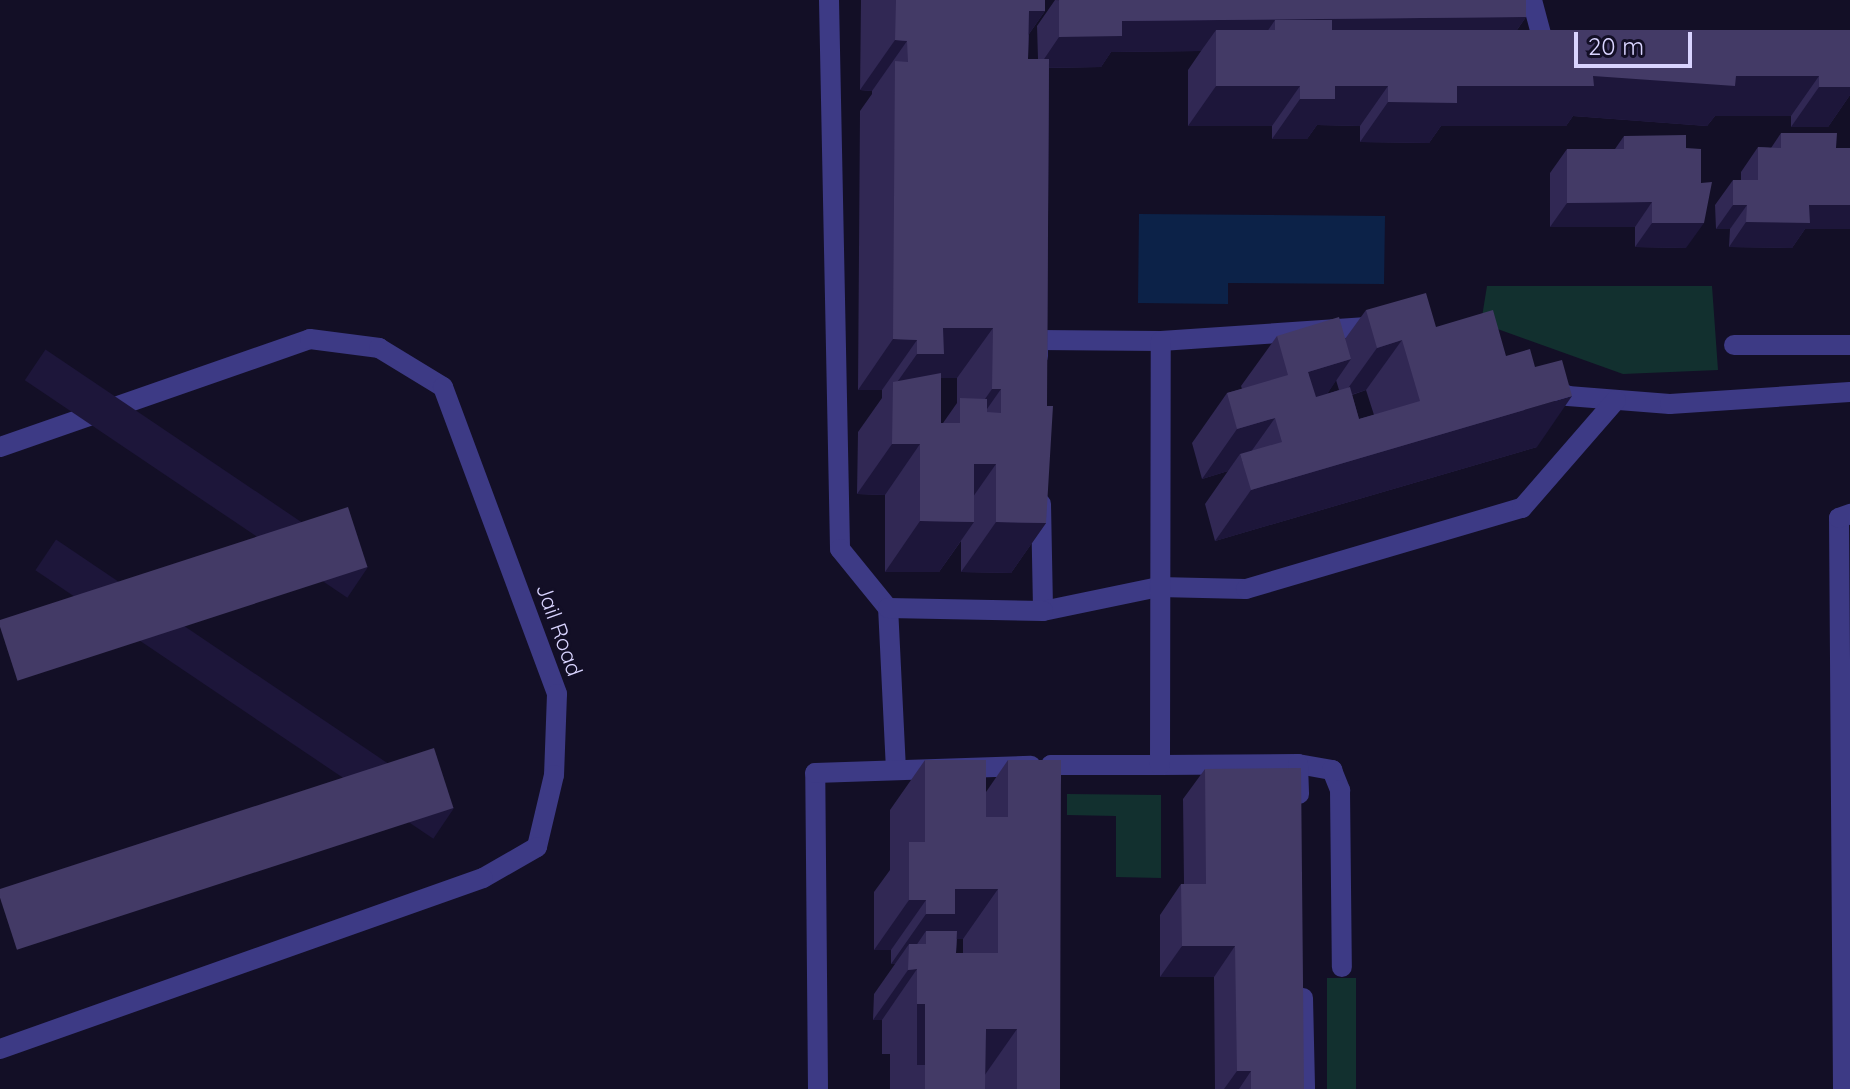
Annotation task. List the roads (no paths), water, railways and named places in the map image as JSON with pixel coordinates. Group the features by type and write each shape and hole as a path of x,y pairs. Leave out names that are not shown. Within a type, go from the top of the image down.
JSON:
{"street":[{"path":"829,0 840,549 888,608 896,770"},
{"path":"1532,0 1544,45 1575,45"},
{"path":"1038,372 1038,340 1161,341 1299,328 1399,329"},
{"name":"Jail Road","path":"0,447 310,339 379,348 443,387 557,694 554,775 537,847 483,878 0,1049"},
{"path":"1160,765 1161,341"},
{"path":"1734,345 1850,345"},
{"path":"1527,376 1568,396 1670,404 1850,392"},
{"path":"888,608 1043,611 1159,587 1246,589 1522,508 1616,400"},
{"path":"1040,483 1043,611"},
{"path":"1843,1089 1839,518 1850,514"},
{"path":"1298,764 1299,810"},
{"path":"818,1089 815,773 1051,765 1298,764 1332,770 1340,790 1342,967"},
{"path":"1051,765 1052,796"},
{"path":"1303,981 1305,1089"}],"water":[{"path":"1139,214 1385,216 1384,284 1228,283 1228,304 1138,303"}]}
